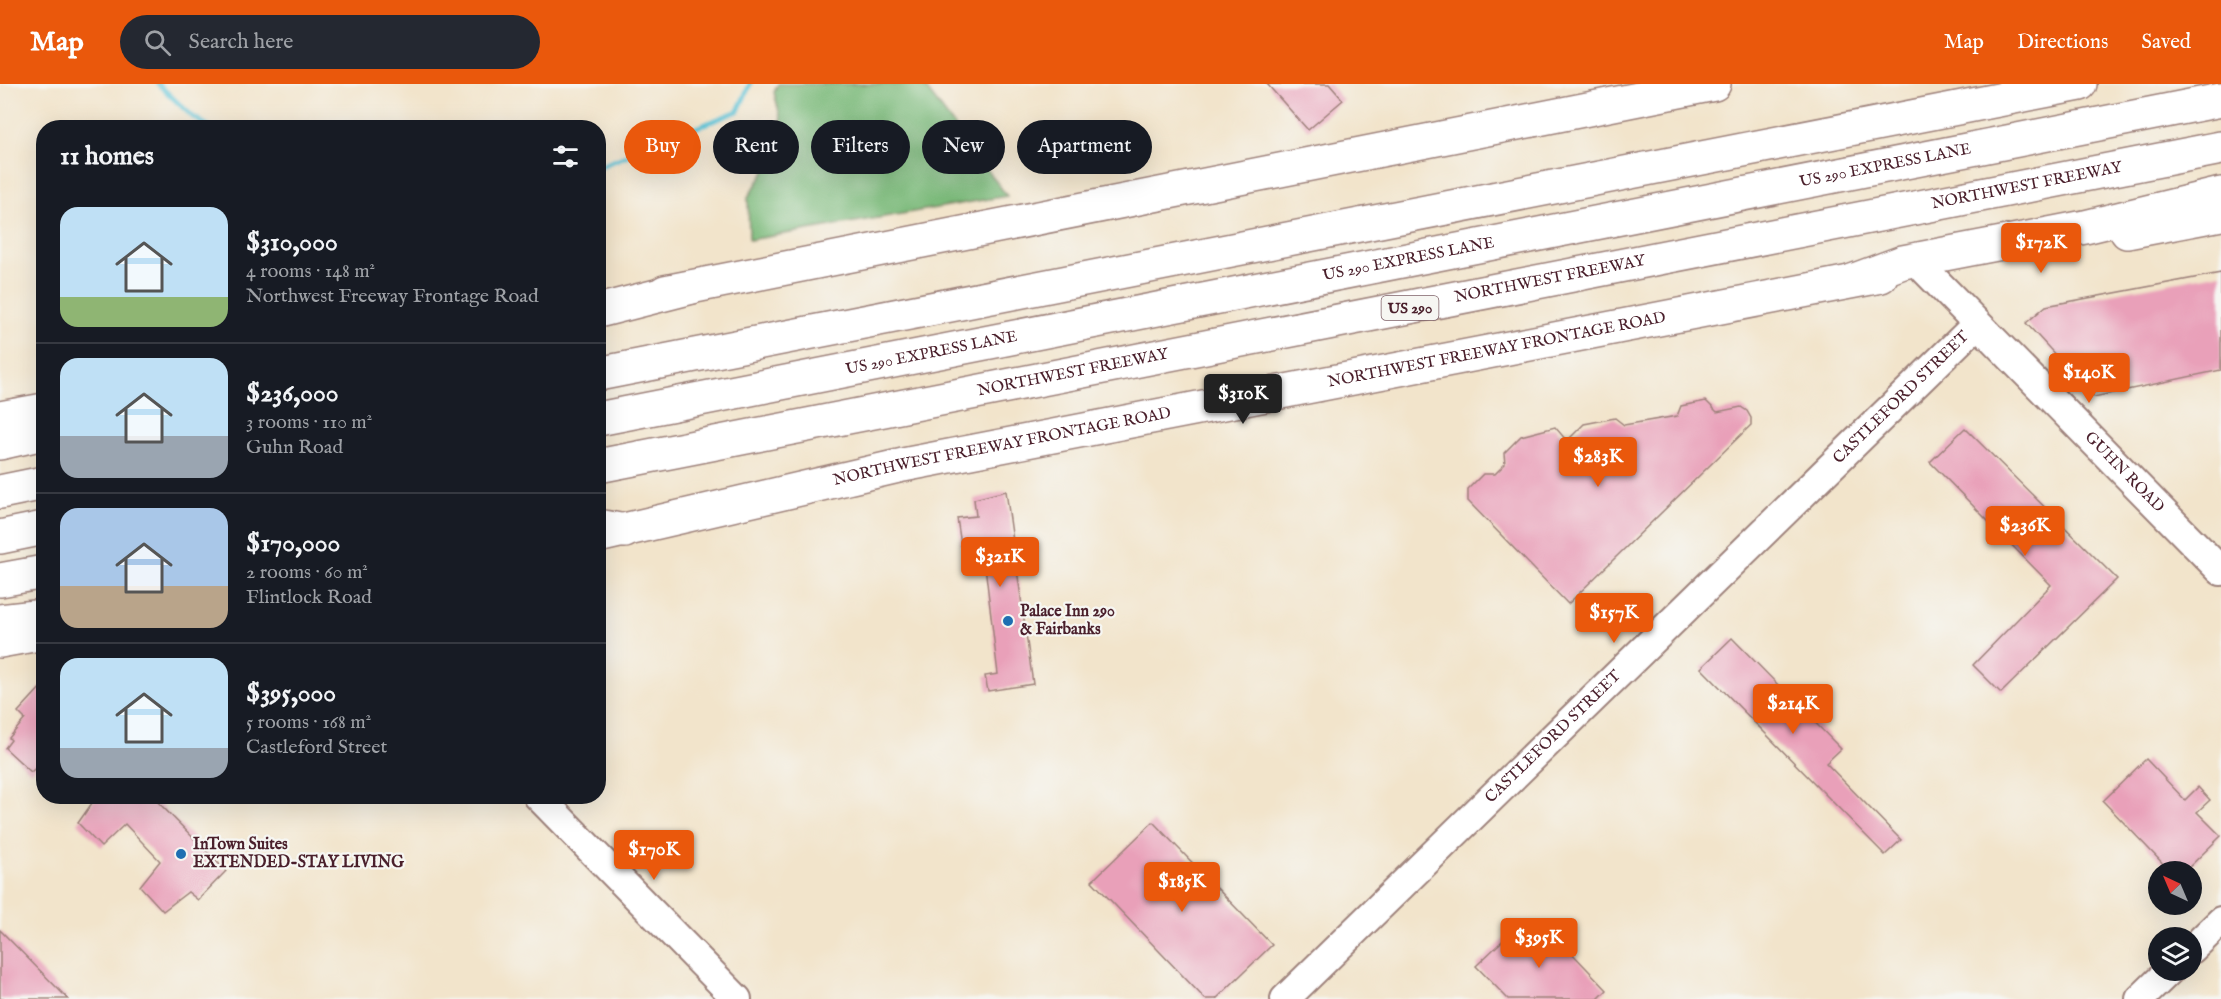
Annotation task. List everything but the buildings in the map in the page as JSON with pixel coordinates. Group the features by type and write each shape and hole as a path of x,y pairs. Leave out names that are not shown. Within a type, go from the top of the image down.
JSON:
{"main road":[{"path":"606,303 1714,84"},
{"path":"606,373 2080,84"},
{"name":"US 290 EXPRESS LANE","path":"606,417 2221,100"},
{"name":"NORTHWEST FREEWAY","path":"606,464 2221,148"},
{"path":"1852,281 1903,262 2085,226 2221,194"},
{"name":"NORTHWEST FREEWAY FRONTAGE ROAD","path":"607,531 903,465 1852,281 1925,270 2221,214"},
{"path":"606,308 692,287"},
{"path":"0,418 36,411"},
{"path":"0,443 36,435"},
{"path":"0,492 36,485"},
{"path":"0,537 36,530"},
{"path":"0,580 36,573"},
{"path":"0,621 36,617"},
{"path":"0,641 36,634"}],"street":[{"name":"GUHN ROAD","path":"1925,270 2221,571"},
{"name":"CASTLEFORD STREET","path":"1285,999 1977,324"},
{"path":"546,804 737,999"},
{"path":"2202,939 2221,921"},
{"path":"2140,999 2159,981"}],"green space":[{"path":"778,84 927,84 925,87 950,120 922,120 922,174 990,174 1007,196 749,240 748,197 763,174 799,174 799,120 781,120 774,92"}],"waterway":[{"path":"158,84 198,120"},
{"path":"606,164 738,111 750,84"}],"place":[{"name":"Palace Inn 290 & Fairbanks","path":"1008,621"},
{"name":"InTown Suites EXTENDED-STAY LIVING","path":"181,854"}]}
